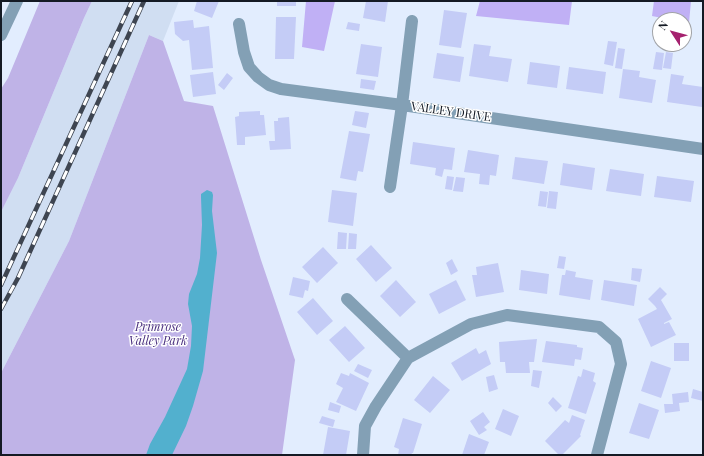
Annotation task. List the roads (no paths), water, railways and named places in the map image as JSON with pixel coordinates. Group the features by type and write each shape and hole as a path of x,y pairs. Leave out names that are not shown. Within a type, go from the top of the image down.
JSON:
{"street":[{"path":"1,35 17,1"},
{"path":"390,187 412,22"},
{"name":"VALLEY DRIVE","path":"239,24 244,52 249,67 258,77 269,85 281,89 402,104 703,149"},
{"path":"347,299 408,358"},
{"path":"363,455 366,426 376,406 408,358 471,324 507,315 599,327 616,342 621,364 597,455"}],"water":[{"path":"207,190 212,192 213,195 212,211 217,253 203,371 186,426 172,455 146,455 187,369 191,346 192,326 188,304 189,294 197,274 200,258 202,225 201,194"}],"railway":[{"path":"1,285 132,1"},
{"path":"1,309 18,278 144,1"}],"park label":[{"name":"Primrose Valley Park","path":"158,334"}]}
